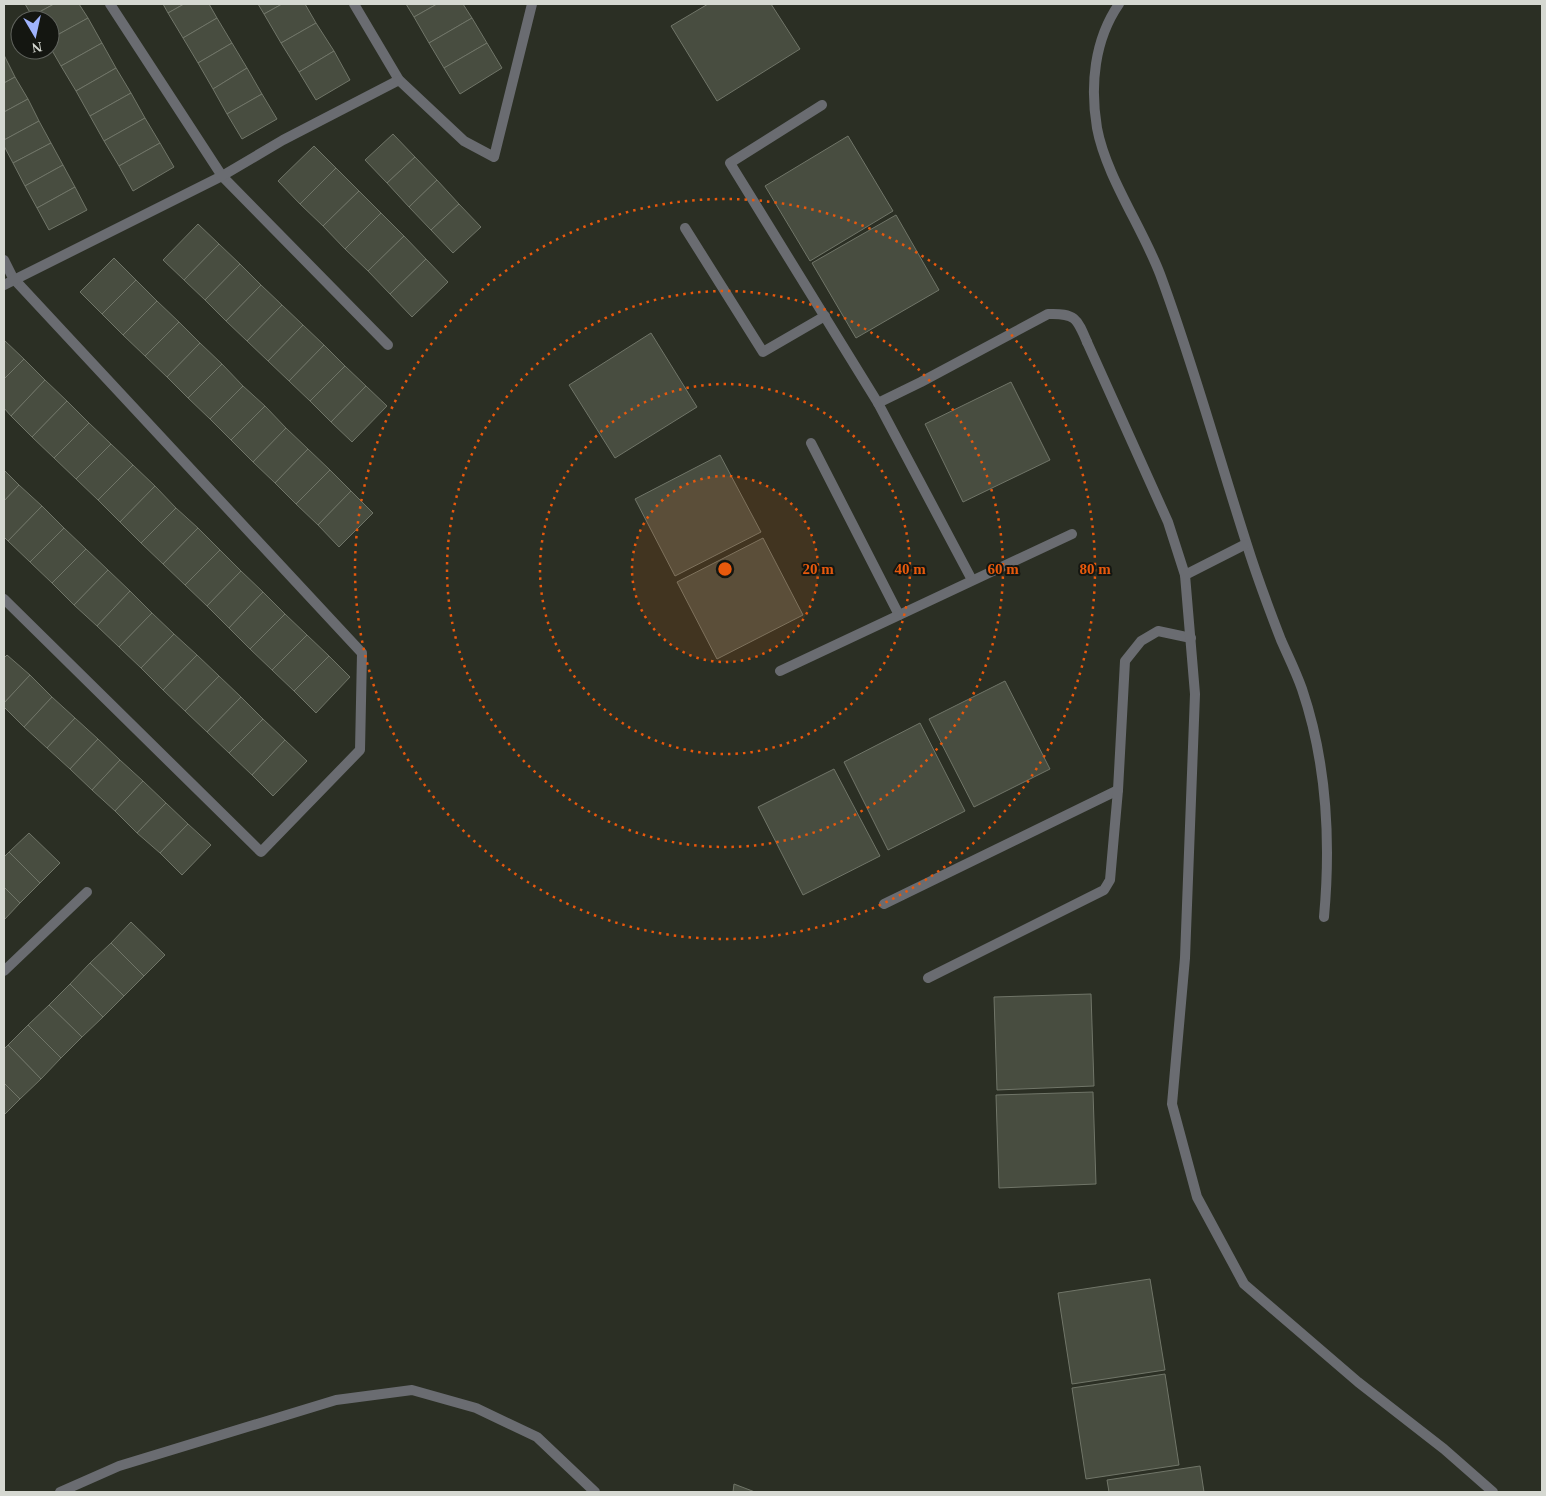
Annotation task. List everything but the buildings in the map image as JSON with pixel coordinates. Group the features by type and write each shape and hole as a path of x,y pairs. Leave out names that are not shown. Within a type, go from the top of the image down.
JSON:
{"street":[{"path":"110,4 222,176 388,344"},
{"path":"354,4 399,80 464,141 494,157 532,4"},
{"path":"1119,4 1109,18 1096,61 1094,108 1098,131 1104,153 1156,264 1178,324 1246,544 1266,602 1301,687 1318,753 1325,794 1328,876 1324,917"},
{"path":"4,285 13,278 222,176 283,140 399,80"},
{"path":"822,105 730,163 878,403 972,580"},
{"path":"685,228 763,352 825,316"},
{"path":"4,260 13,278 362,653 360,750 261,852 4,599"},
{"path":"878,403 1048,314 1065,313 1079,321 1168,522 1184,576 1195,694 1185,958 1172,1104 1197,1196 1244,1284 1358,1382 1444,1449 1493,1492"},
{"path":"811,443 899,615"},
{"path":"780,670 1072,534"},
{"path":"1184,576 1246,544"},
{"path":"928,978 1104,890 1110,880 1118,790 1125,661 1140,641 1158,631 1191,638"},
{"path":"884,904 1118,790"},
{"path":"4,971 88,892"},
{"path":"60,1492 119,1466 336,1400 412,1390 476,1408 537,1437 595,1492"}]}
